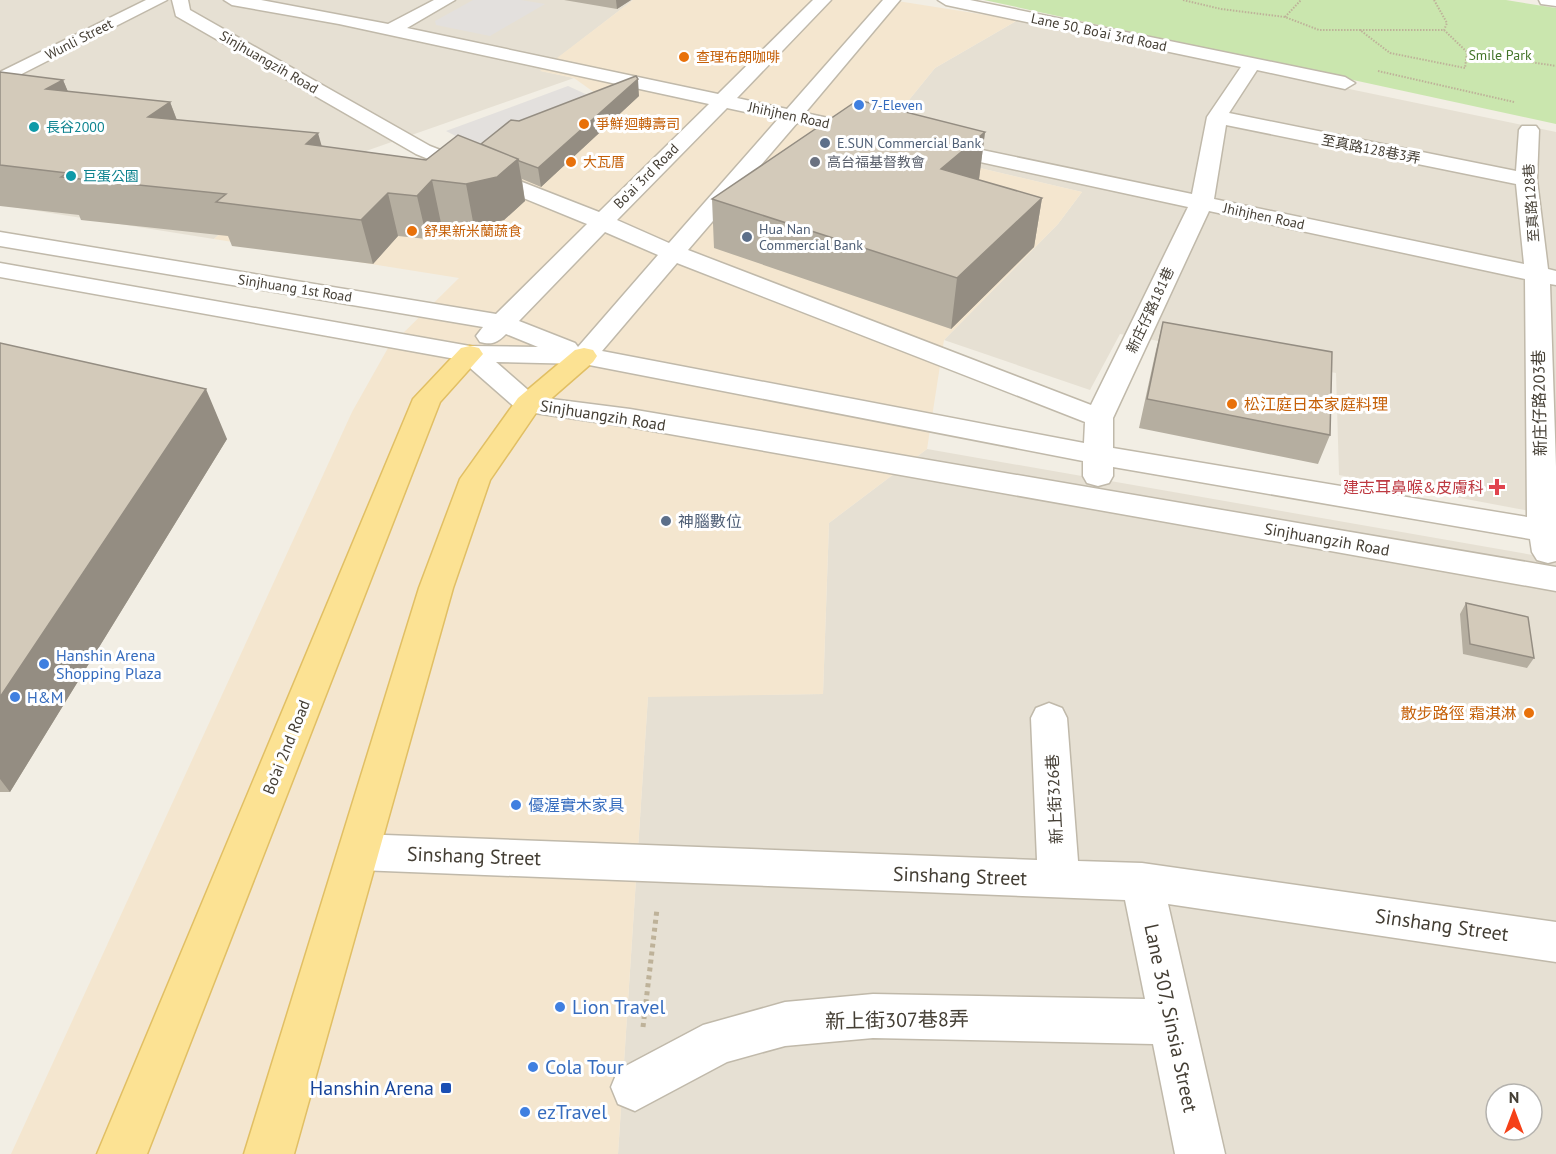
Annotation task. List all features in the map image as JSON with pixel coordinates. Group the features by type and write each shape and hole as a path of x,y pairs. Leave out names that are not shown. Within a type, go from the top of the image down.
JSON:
{"main road":[{"name":"Bo'ai 2nd Road","path":"122,1154 427,399 470,354"},
{"path":"269,1154 436,588 475,479 528,404 584,356"}],"street":[{"name":"Wunli Street","path":"0,79 159,0"},
{"name":"Sinjhuangzih Road","path":"180,0 182,12 423,150 673,253 1099,418"},
{"name":"Jhihjhen Road","path":"232,0 390,30 889,136"},
{"path":"390,30 447,0"},
{"name":"Bo'ai 3rd Road","path":"470,354 721,100 824,0"},
{"path":"584,356 790,115 892,0"},
{"name":"Lane 50, Bo'ai 3rd Road","path":"946,0 1345,83"},
{"path":"1547,0 1556,1"},
{"path":"1217,117 1252,64"},
{"name":"至真路128巷3弄","path":"1217,117 1526,180"},
{"name":"新庄仔路181巷","path":"1099,418 1202,202 1217,117"},
{"name":"至真路128巷","path":"1529,130 1526,180 1546,277"},
{"name":"Jhihjhen Road","path":"912,141 1546,277"},
{"name":"Sinjhuang 1st Road","path":"0,239 502,323 584,356"},
{"name":"Sinjhuang 1st Road","path":"0,270 470,354"},
{"name":"新庄仔路203巷","path":"1546,277 1550,532 1555,583"},
{"name":"Sinjhuangzih Road","path":"470,354 528,404 630,418 1098,498 1555,583"},
{"path":"470,354 584,356 1099,454 1550,532"},
{"path":"1098,498 1099,418"},
{"name":"新上街326巷","path":"1049,718 1059,880"},
{"name":"Sinshang Street","path":"359,852 1142,882 1556,942"},
{"name":"Lane 307, Sinsia Street","path":"1142,882 1200,1154"},
{"name":"新上街307巷8弄","path":"635,1087 719,1041 785,1024 873,1016 1172,1023"}],"path":[{"path":"1183,0 1221,9 1285,17 1319,30 1444,30 1467,52 1556,66"},
{"path":"1285,17 1301,0"},
{"path":"1434,0 1447,23 1444,30"},
{"path":"1360,30 1389,52 1466,68 1467,52"},
{"path":"635,1087 663,864"}],"shaded area":[{"path":"0,0 633,0 541,71 574,78 366,151 404,176 235,220 214,239 0,205"},
{"path":"473,0 521,0 545,4 490,36 436,25 435,21"},
{"path":"633,0 891,0 1018,20 935,68 874,143 1082,192 1058,224 944,340 927,449 829,523 823,694 648,697 618,1154 11,1154 352,412 388,348 459,278 214,239 235,220 404,176 609,103 574,78 540,71"},
{"path":"1018,20 1556,132 1556,516 1339,475 1336,373 1120,334 1090,390 944,340 1058,224 1082,192 874,143 935,68"},
{"path":"568,86 603,102 481,149 446,131"},
{"path":"927,449 1556,559 1556,1154 618,1154 648,696 823,694 829,523"}],"green space":[{"name":"Smile Park","path":"984,0 1506,0 1556,8 1556,124"}],"building":[{"path":"0,72 63,80 46,89 170,102 148,117 318,133 306,144 426,160 458,135 518,159 497,177 466,184 432,180 417,196 388,193 361,220 216,202 226,194 61,177 67,173 0,165"},
{"path":"636,76 638,79 538,168 481,144 511,120 519,121"},
{"path":"858,100 985,132 941,169 1042,198 957,278 712,199"},
{"name":"松江庭日本家庭料理","path":"1163,322 1332,352 1330,435 1147,399"},
{"path":"0,343 206,389 0,697"},
{"path":"1466,603 1528,617 1534,658 1470,644"}],"place":[{"name":"查理布朗咖啡","path":"684,57"},
{"name":"7-Eleven","path":"859,105"},
{"name":"爭鮮迴轉壽司","path":"584,124"},
{"name":"長谷2000","path":"34,127"},
{"name":"E.SUN Commercial Bank","path":"825,143"},
{"name":"大瓦厝","path":"571,162"},
{"name":"高台福基督教會","path":"815,162"},
{"name":"巨蛋公園","path":"71,176"},
{"name":"舒果新米蘭蔬食","path":"412,231"},
{"name":"Hua Nan Commercial Bank","path":"747,237"},
{"name":"松江庭日本家庭料理","path":"1232,404"},
{"name":"建志耳鼻喉&皮膚科","path":"1497,487"},
{"name":"神腦數位","path":"666,521"},
{"name":"Hanshin Arena Shopping Plaza","path":"44,664"},
{"name":"H&M","path":"15,697"},
{"name":"散步路徑 霜淇淋","path":"1529,713"},
{"name":"優渥實木家具","path":"516,805"},
{"name":"Lion Travel","path":"560,1007"},
{"name":"Cola Tour","path":"533,1067"},
{"name":"Hanshin Arena","path":"446,1088"},
{"name":"ezTravel","path":"525,1112"}]}
